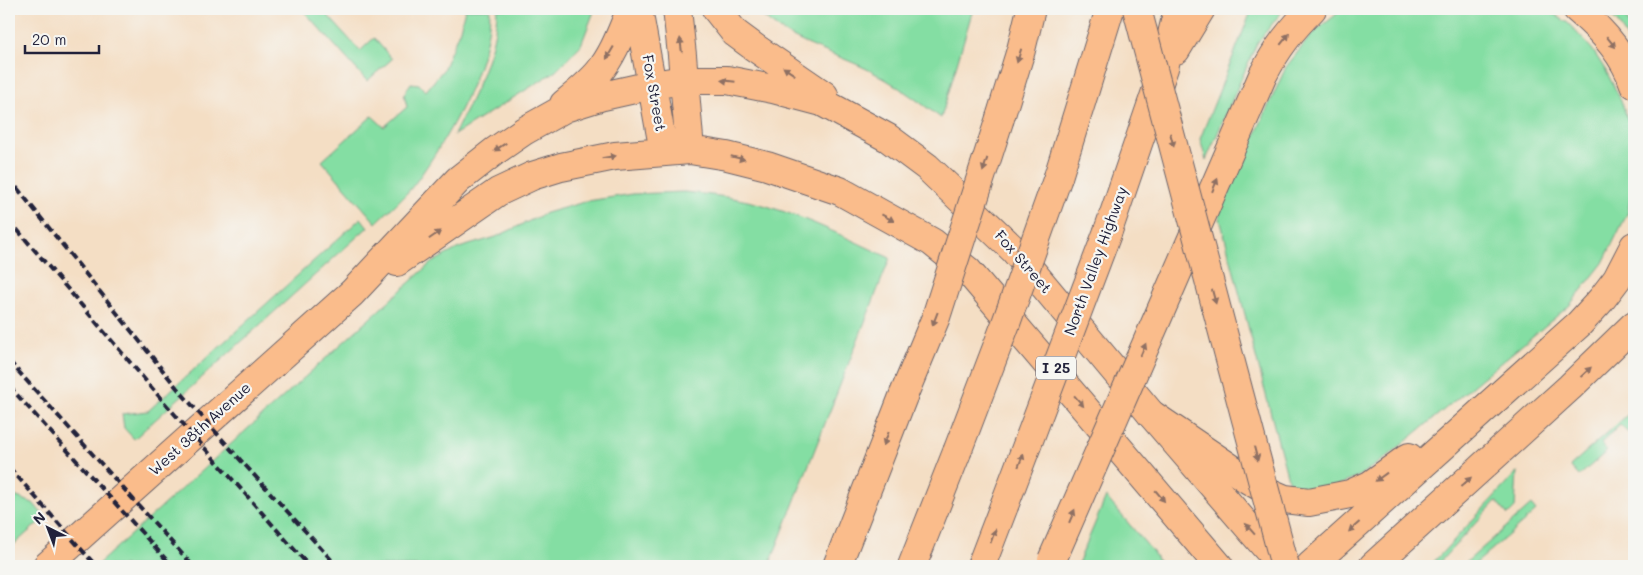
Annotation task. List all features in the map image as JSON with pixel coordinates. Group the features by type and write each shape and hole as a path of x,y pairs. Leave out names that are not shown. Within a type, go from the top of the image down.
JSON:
{"main road":[{"path":"542,121 579,92 600,71 621,33 631,9"},
{"name":"Fox Street","path":"638,9 652,85 677,151"},
{"name":"Fox Street","path":"677,9 684,80 677,151"},
{"path":"716,9 736,33 754,47 888,138"},
{"path":"836,566 936,317 1021,50 1031,9"},
{"path":"912,566 1005,326 1058,177 1110,9"},
{"path":"1137,9 1284,566"},
{"name":"North Valley Highway","path":"982,566 1108,231 1164,68 1178,9"},
{"path":"1164,68 1201,9"},
{"path":"1051,563 1263,75 1276,50 1294,27 1312,9"},
{"path":"1577,9 1594,22 1615,48 1634,84"},
{"name":"West 38th Avenue","path":"47,566 352,293 458,180 495,151 566,108 623,90 684,80"},
{"name":"Fox Street","path":"684,80 727,80 773,89 822,102 888,138 928,167 1014,250 1151,414 1284,566"},
{"path":"677,151 728,156 767,166 840,191 932,242 968,271 1219,566"},
{"name":"West 38th Avenue","path":"352,293 498,192 532,176 615,156 677,151"},
{"path":"1310,566 1579,324 1617,279 1634,246"},
{"path":"1373,566 1630,328"},
{"path":"1151,414 1247,479 1271,493 1285,499 1309,502 1350,494 1370,485 1520,377"},
{"path":"1391,566 1430,515"}],"green space":[{"path":"302,9 322,9 360,51 374,38 392,59 367,81"},
{"path":"465,9 490,9 483,54 475,77 454,122 429,164 407,193 376,223 322,161 372,116 384,127 407,107 404,94 411,83 419,84 426,91 443,70 460,29"},
{"path":"497,9 593,9 593,14 581,45 556,71 454,135 476,89 488,58 496,26"},
{"path":"755,9 973,9 941,118 878,75 791,36 767,20"},
{"path":"1252,9 1284,9 1257,43 1206,160 1200,139"},
{"path":"1343,9 1546,9 1568,23 1592,49 1606,71 1621,100 1631,129 1634,171 1628,212 1603,263 1569,306 1387,457 1354,479 1333,487 1312,489 1290,487 1219,215 1286,67 1312,34"},
{"path":"1603,9 1622,9 1634,37 1634,49 1617,22"},
{"path":"684,192 738,199 786,212 890,258 769,566 96,566 431,263 459,248 496,237 546,213 588,201 633,194"},
{"path":"361,218 368,227 134,439 124,428 122,414 148,411"},
{"path":"1634,409 1634,428 1628,433 1620,425 1601,443 1607,451 1579,476 1570,466"},
{"path":"1517,472 1515,508 1508,515 1496,501 1436,566 1430,566"},
{"path":"9,494 33,503 45,517 9,549"},
{"path":"1106,497 1153,552 1161,566 1077,566"},
{"path":"1531,505 1536,511 1473,566 1462,566"}],"railway":[{"path":"9,178 177,388 337,566"},
{"path":"9,220 163,401 309,566"},
{"path":"9,361 193,566"},
{"path":"9,386 172,566"},
{"path":"9,467 96,566"}]}
